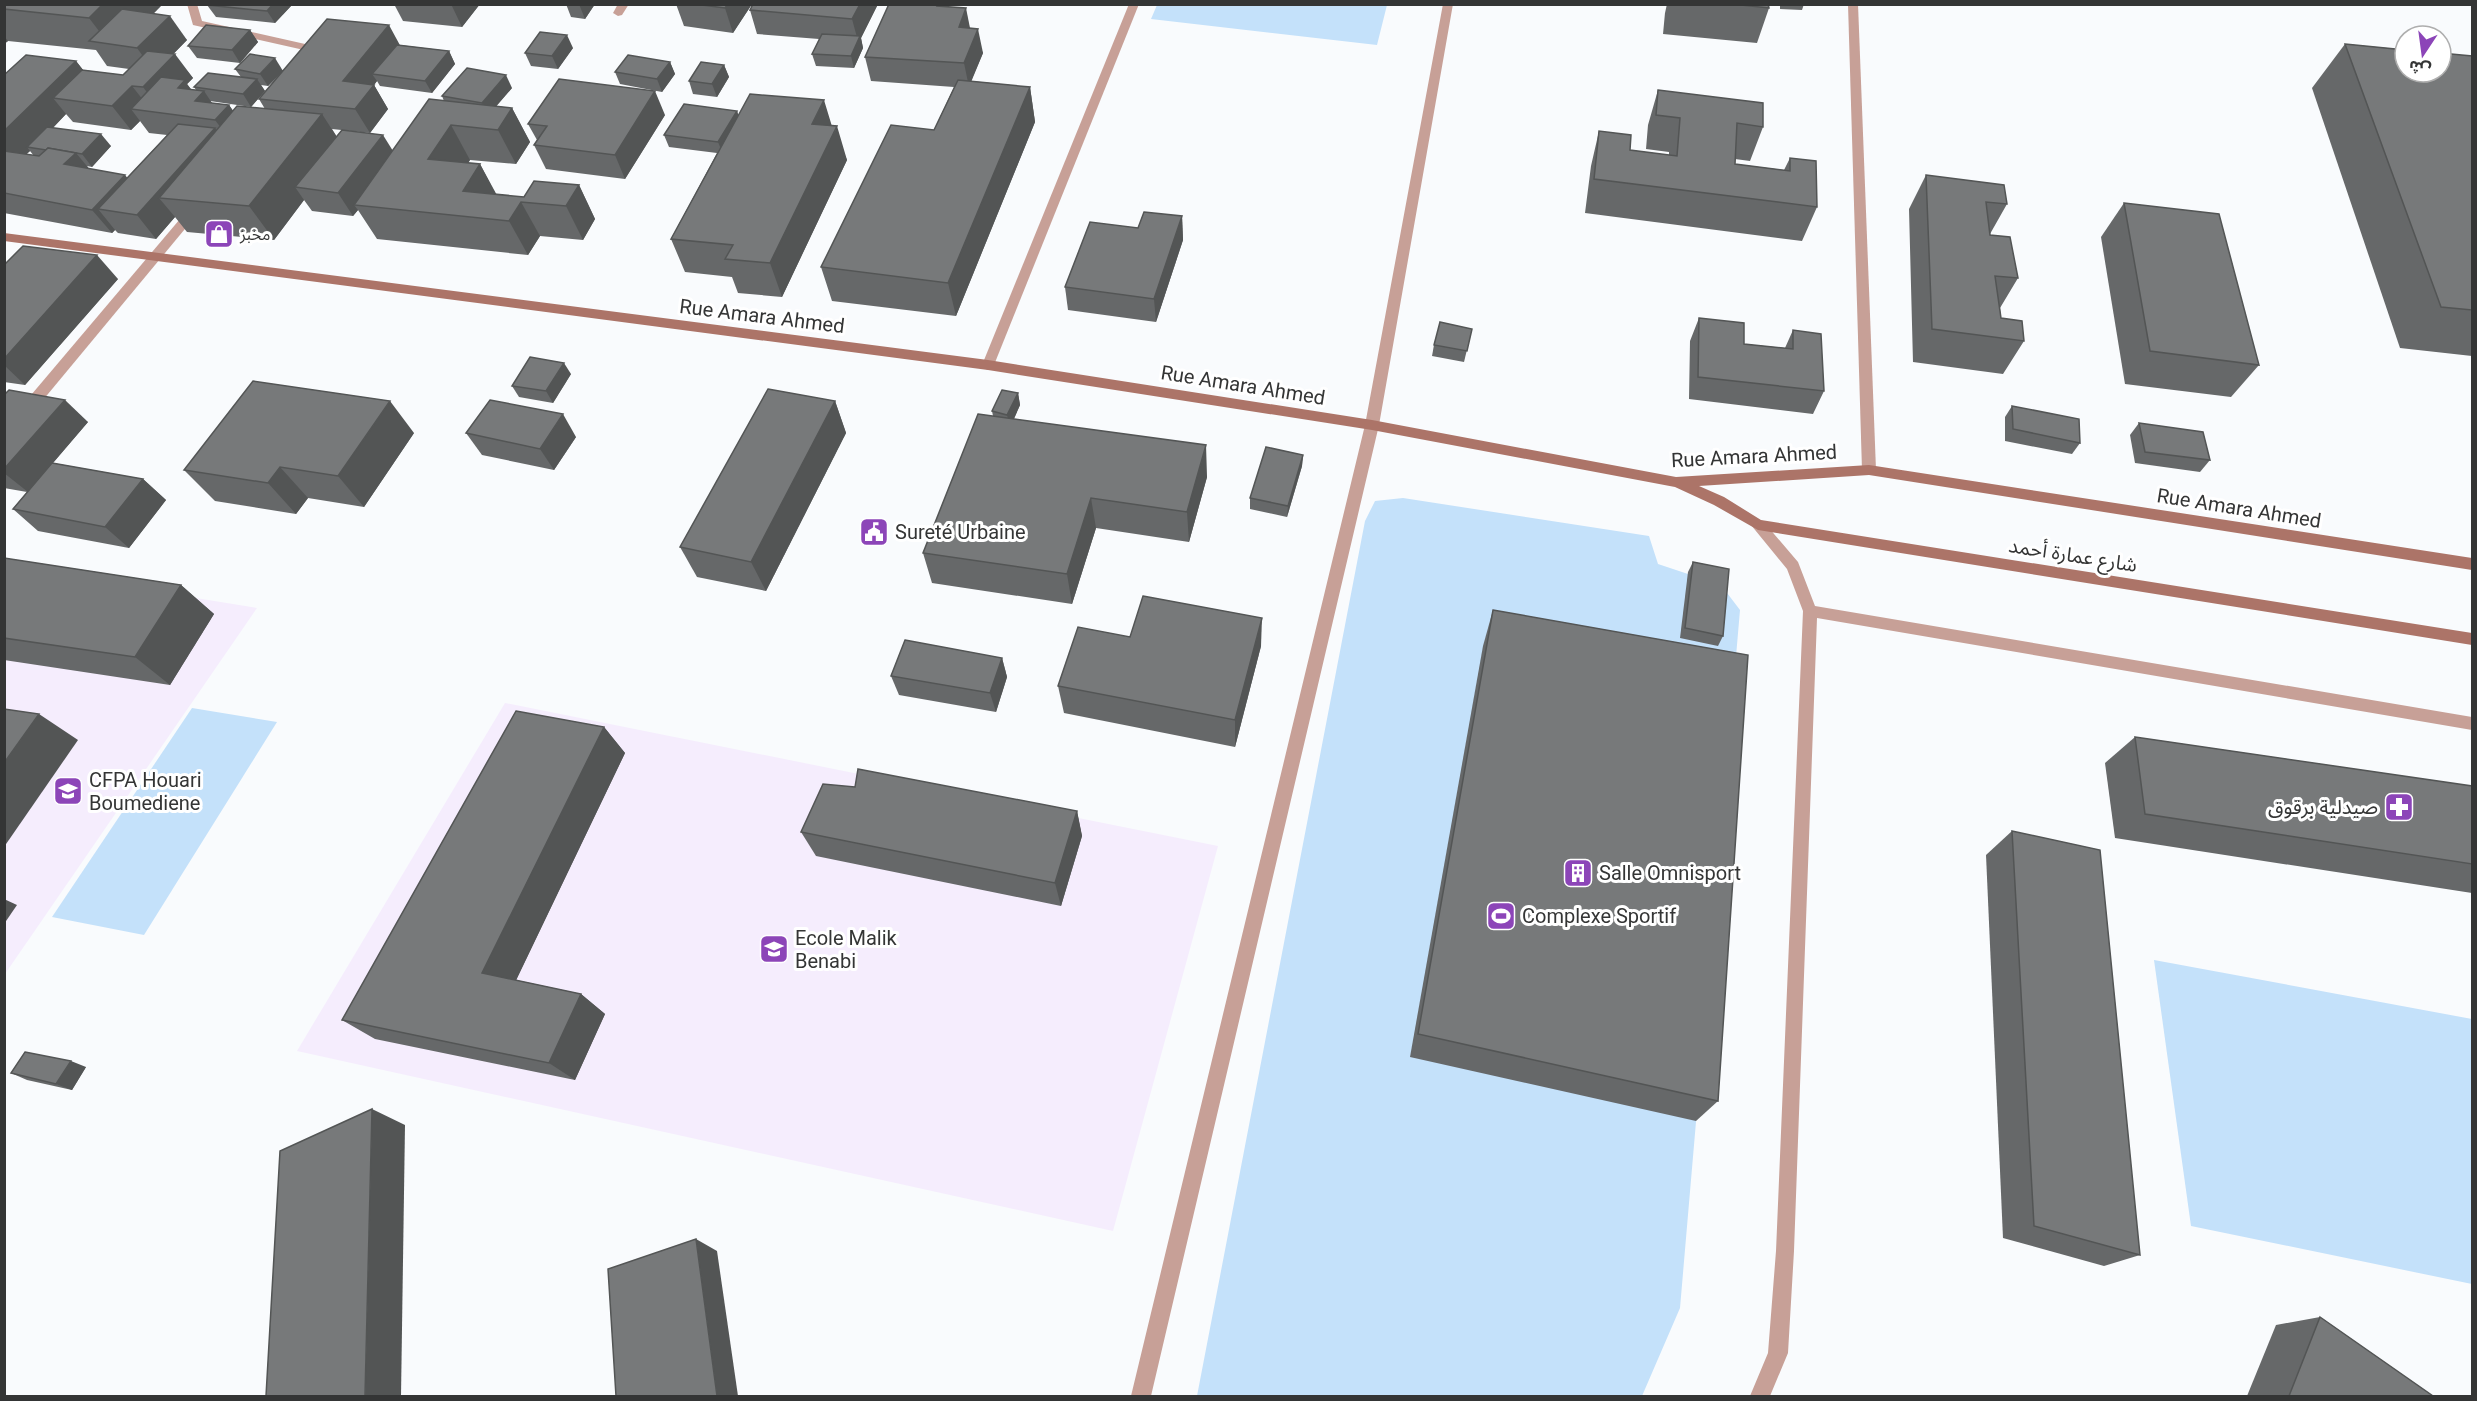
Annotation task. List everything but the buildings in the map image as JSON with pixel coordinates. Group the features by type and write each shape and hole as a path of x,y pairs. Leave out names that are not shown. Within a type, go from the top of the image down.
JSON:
{"street":[{"path":"192,4 197,23 310,48 307,68"},
{"path":"988,365 1134,4"},
{"path":"1141,1396 1372,425 1448,4"},
{"path":"1853,4 1869,470"},
{"path":"4,437 157,257 201,201"},
{"name":"Rue Amara Ahmed","path":"4,237 988,365 1372,425 1676,482 1869,470 2472,564"},
{"name":"شارع عمارة أحمد","path":"1676,482 1719,501 1758,525 2472,639"},
{"path":"1758,525 1793,566 1810,610 1785,1251 1778,1353 1760,1396"},
{"path":"1810,610 2472,723"}],"shaded area":[{"path":"1157,4 1387,5 1377,45 1151,19"},
{"name":"Complexe Sportif","path":"1403,498 1649,536 1658,564 1721,585 1740,610 1680,1308 1642,1396 1197,1396 1365,521 1375,501"},
{"name":"CFPA Houari Boumediene","path":"5,567 257,608 5,974"},
{"name":"Ecole Malik Benabi","path":"505,703 1218,846 1113,1231 297,1051"},
{"path":"192,708 277,722 144,935 52,917"},
{"path":"2154,960 2472,1019 2472,1284 2191,1226"}],"place":[{"name":"مخبز","path":"219,234"},
{"name":"Sureté Urbaine","path":"874,532"},
{"name":"CFPA Houari Boumediene","path":"68,791"},
{"name":"صيدلية برقوق","path":"2399,807"},
{"name":"Salle Omnisport","path":"1578,873"},
{"name":"Complexe Sportif","path":"1501,916"},
{"name":"Ecole Malik Benabi","path":"774,949"}]}
